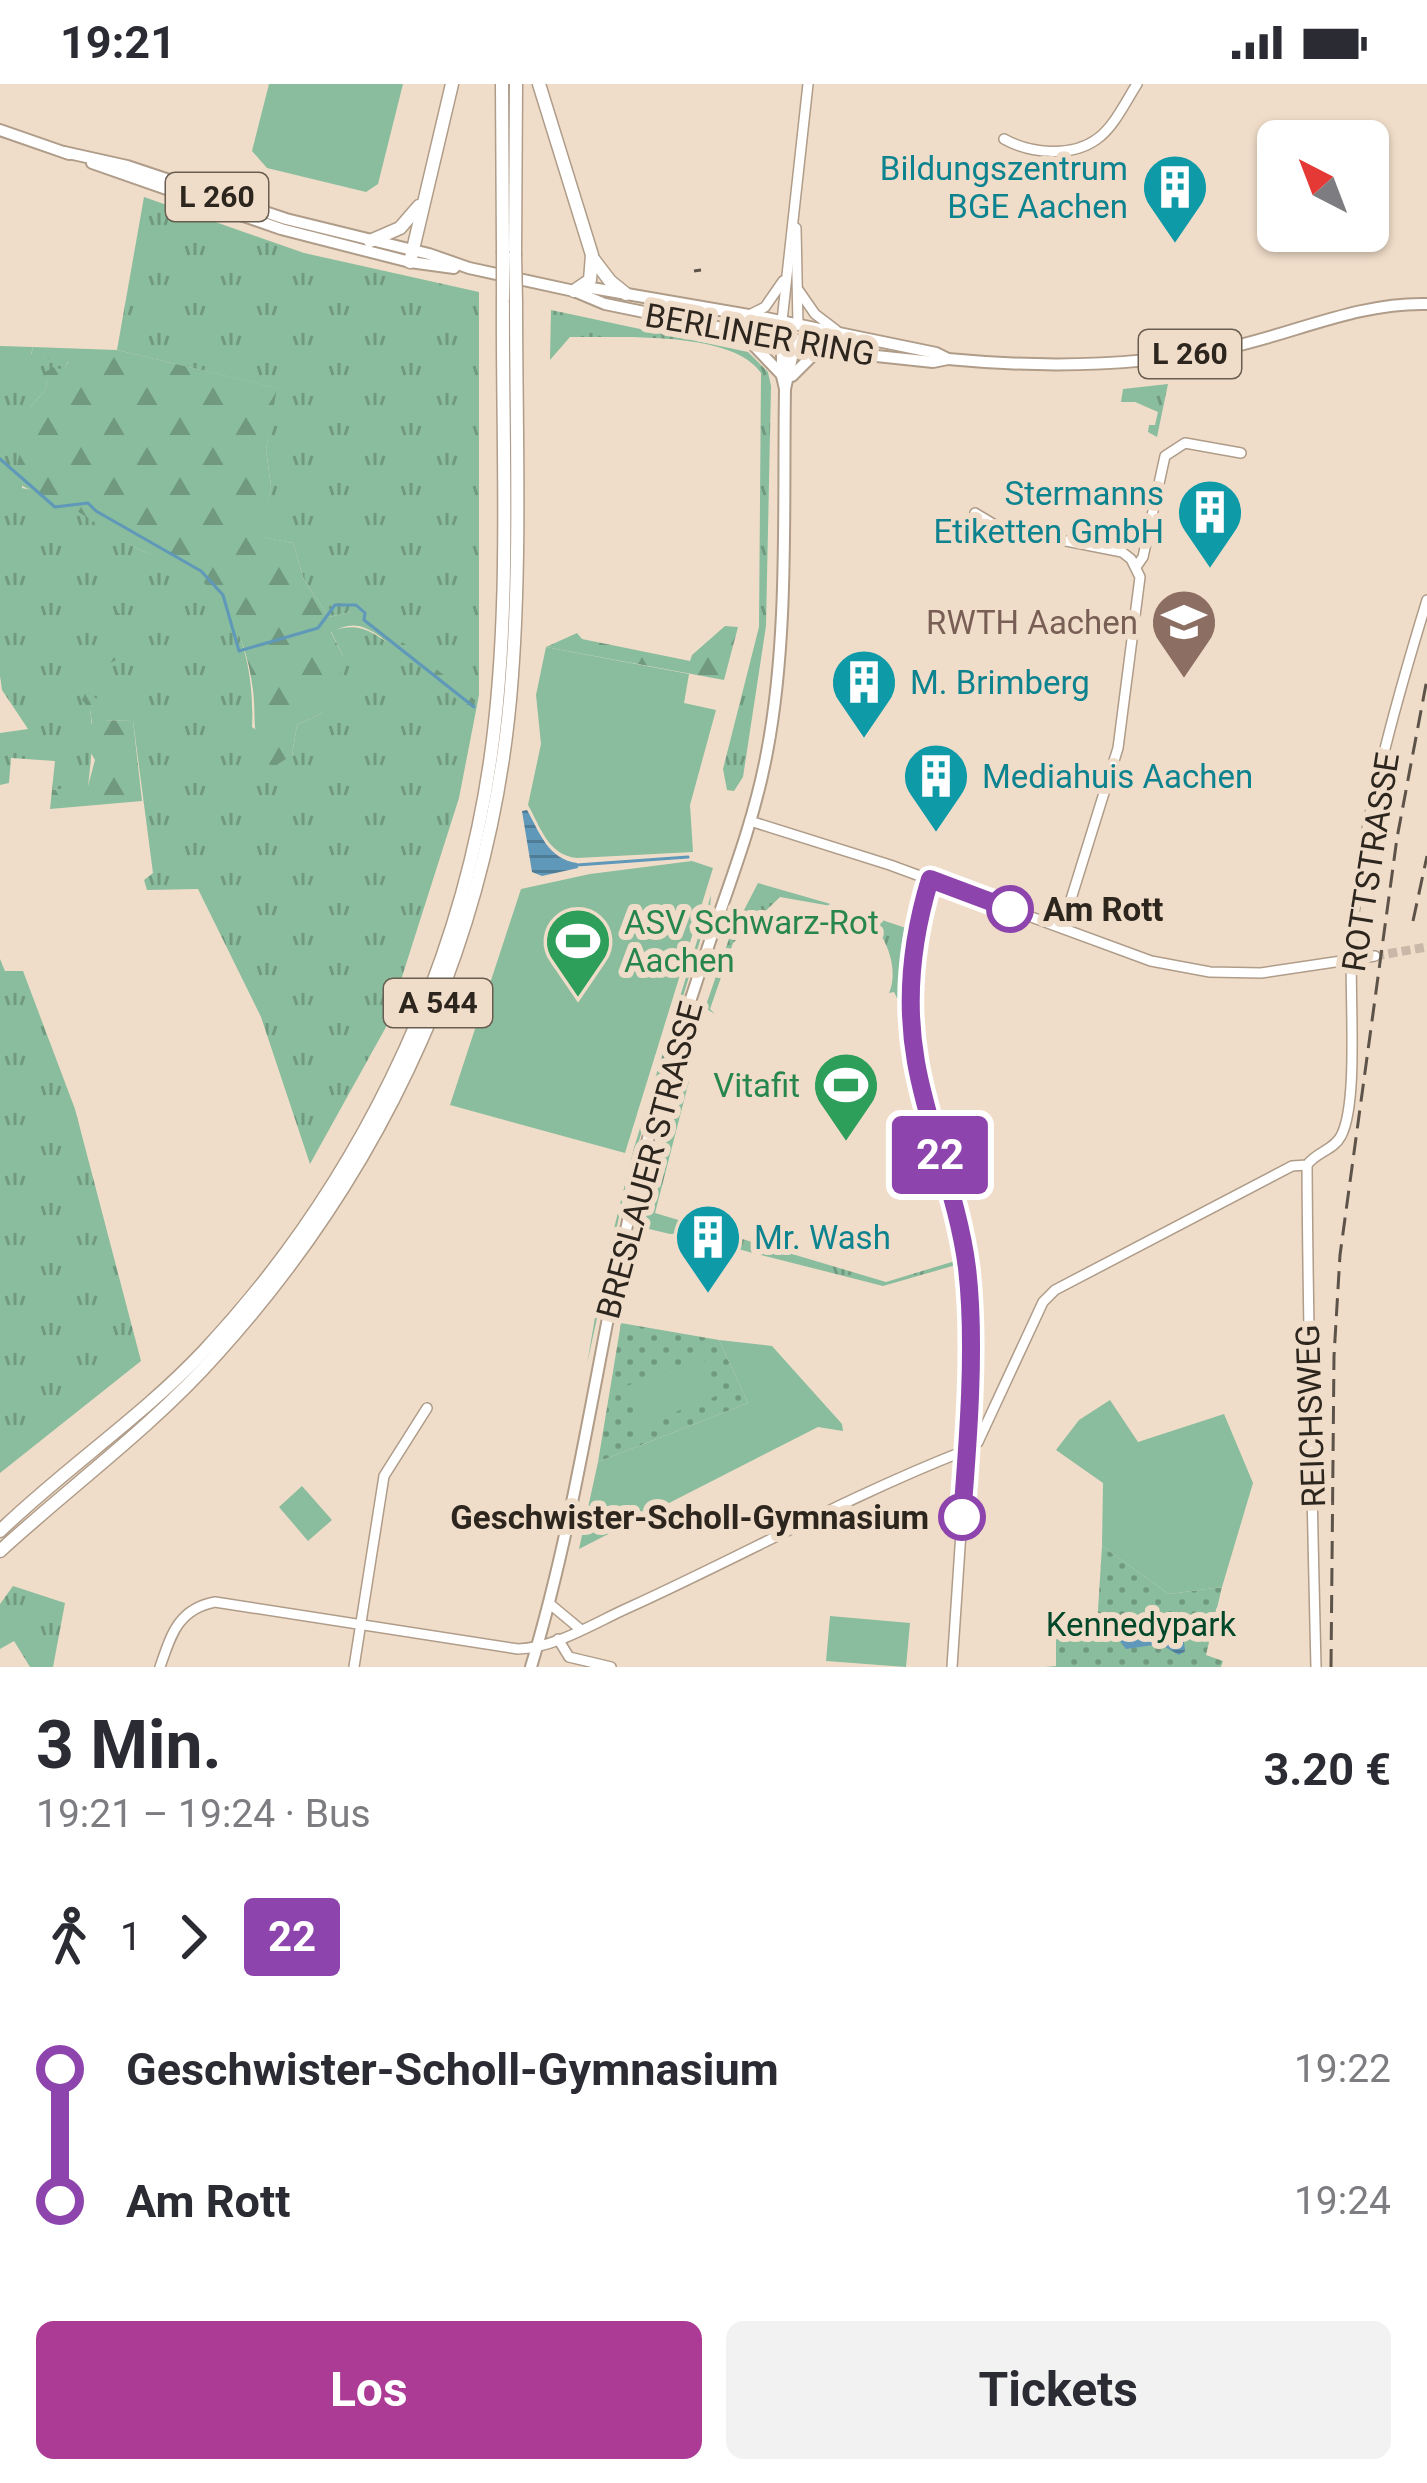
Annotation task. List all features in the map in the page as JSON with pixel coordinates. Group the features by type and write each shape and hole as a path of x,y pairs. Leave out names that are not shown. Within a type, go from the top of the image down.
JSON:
{"highway":[{"path":"411,256 452,84"},
{"name":"A 544","path":"502,84 509,252"},
{"name":"A 544","path":"0,1551 176,1397 268,1295 356,1171 393,1104 438,1004 488,844 512,675 509,252 516,84"},
{"path":"538,84 592,255 626,294"},
{"path":"370,241 400,228 423,200"},
{"path":"574,291 590,280 592,255"},
{"name":"A 544","path":"0,1531 167,1388 259,1287 304,1228 382,1099 434,980 475,839 490,763 499,674 509,301"}],"main road":[{"name":"BERLINER RING","path":"0,130 281,229 819,349 933,362 1060,365 1177,356 1268,338 1363,310 1427,304"},
{"name":"BERLINER RING","path":"64,152 127,166 411,256"},
{"name":"BERLINER RING","path":"574,291 592,288 748,315 948,359"},
{"name":"BRESLAUER STRASSE","path":"531,1667 573,1504 610,1302 643,1159 767,756 779,651 786,380 782,322"},
{"name":"BRESLAUER STRASSE","path":"786,380 798,325"},
{"path":"739,330 786,380 819,349"}],"street":[{"path":"782,322 808,84"},
{"path":"1004,139 1026,151 1084,146 1102,135 1137,84"},
{"path":"795,198 798,325"},
{"path":"748,315 769,303 786,276"},
{"path":"799,291 815,314 847,338"},
{"path":"1062,928 1118,748 1138,597 1136,567 1143,557 1165,455 1185,443 1241,453"},
{"path":"975,513 1000,528 1122,552 1136,567"},
{"name":"ROTTSTRASSE","path":"1307,1166 1315,1155 1334,1145 1344,1129 1351,1073 1357,897 1384,760 1427,600"},
{"path":"750,821 930,879 1151,961 1210,972 1261,973 1375,956"},
{"path":"930,879 914,950 910,1007 918,1072 967,1267 970,1307 952,1667"},
{"path":"160,1667 179,1621 206,1603 224,1602 512,1648 537,1648 558,1639 723,1565 851,1497 964,1451 978,1442 1043,1301 1055,1290 1292,1166 1307,1166"},
{"name":"REICHSWEG","path":"1307,1166 1306,1316 1315,1481 1316,1667"},
{"path":"354,1667 384,1476 427,1408"},
{"path":"550,1604 580,1629"},
{"path":"558,1639 569,1657 611,1667"}],"green space":[{"path":"269,84 403,84 378,184 366,192 267,168 252,151"},
{"path":"144,197 304,253 479,292 479,695 459,798 386,1027 310,1164 261,1017 198,889 147,890 144,880 153,873 133,721 103,720 90,709 88,787 52,790 55,761 11,758 9,783 0,785 0,733 28,729 2,690 0,676 0,346 33,347 31,354 68,361 64,371 46,378 47,388 30,407 22,488 65,503 135,547 201,578 230,614 239,635 250,681 252,727 292,755 297,725 322,713 343,656 331,631 360,628 387,642 351,612 329,617 304,580 293,543 261,537 271,486 266,450 276,388 117,350"},
{"path":"551,310 748,352 768,372 766,626 743,777 734,791 727,790 723,769 759,627 761,373 726,349 644,337 570,337 550,360"},
{"path":"33,347 117,350 277,388 266,450 271,486 262,537 293,543 304,580 329,617 367,614 475,700 474,714 385,639 359,626 345,627 331,632 343,656 337,698 322,713 297,725 292,755 272,768 257,739 243,646 232,620 205,584 189,571 132,546 14,479 30,407 47,388 45,372 54,367 64,370 68,362 31,355"},
{"path":"1168,384 1157,437 1148,432 1158,412 1135,402 1121,402 1123,389"},
{"path":"119,613 129,628 130,653 106,665 99,659 102,640"},
{"path":"725,626 738,627 724,680 546,647 577,633 582,639 690,661"},
{"path":"546,647 689,674 684,703 716,710 690,805 693,852 577,858 559,852 546,839 528,805 541,744 536,695"},
{"path":"86,692 99,700 103,720 133,721 142,801 50,809 52,790 88,786 95,760 79,733 92,723 90,709 82,700"},
{"name":"ASV Schwarz-Rot Aachen","path":"692,861 713,868 625,1153 450,1105 521,889 590,874"},
{"path":"758,883 848,909 780,897 733,943 710,1009 715,1014 705,1008 738,913 742,914"},
{"path":"711,895 627,1180 587,1364 602,1277 634,1148"},
{"path":"870,916 906,928 899,1002 894,992 889,993 890,955 868,921"},
{"path":"0,959 5,971 23,971 75,1109 141,1361 0,1473"},
{"path":"683,1073 689,1081 655,1213 886,1282 955,1261 956,1265 883,1286 730,1247 690,1232 649,1229 644,1222"},
{"path":"621,1323 719,1340 748,1403 598,1462"},
{"path":"719,1340 772,1346 842,1424 843,1431 818,1427 579,1549 598,1462 748,1403"},
{"path":"703,1357 719,1395 640,1426 624,1387"},
{"path":"1110,1400 1138,1442 1224,1414 1253,1483 1222,1587 1169,1594 1102,1546 1103,1483 1056,1450 1079,1420"},
{"path":"302,1486 332,1520 308,1541 279,1507"},
{"name":"Kennedypark","path":"1102,1546 1169,1594 1222,1587 1206,1655 1223,1661 1221,1667 1045,1667 1056,1666 1056,1624 1097,1626"},
{"path":"13,1586 65,1603 53,1667 30,1667 14,1641 0,1649 0,1604"},
{"path":"830,1616 910,1623 906,1667 826,1661"}],"water":[{"path":"527,810 552,851 577,863 578,868 542,876 532,872 522,811"},
{"path":"1122,1614 1162,1621 1183,1634 1185,1651 1179,1655 1160,1644 1126,1649 1118,1639"}],"waterway":[{"path":"0,459 55,507 88,503 201,571 223,595 239,651 318,628 335,605 356,605 365,613 364,620 474,707"},
{"path":"577,865 688,857"}],"tunnel":[{"path":"1375,956 1427,947"}],"railway":[{"path":"694,271 701,270"},
{"path":"1331,1667 1334,1356 1340,1255 1397,838 1427,679"},
{"path":"1413,921 1427,856"}],"bus line":[{"name":"22","path":"962,1517 969,1288 952,1199 916,1062 910,1007 912,964 930,879 1010,909"}],"place":[{"name":"Bildungszentrum BGE Aachen","path":"1175,246"},
{"name":"Stermanns Etiketten GmbH","path":"1210,571"},
{"name":"RWTH Aachen","path":"1184,681"},
{"name":"M. Brimberg","path":"864,741"},
{"name":"Mediahuis Aachen","path":"936,835"},
{"name":"Am Rott","path":"1010,909"},
{"name":"ASV Schwarz-Rot Aachen","path":"578,1000"},
{"name":"Vitafit","path":"846,1144"},
{"name":"Mr. Wash","path":"708,1296"},
{"name":"Geschwister-Scholl-Gymnasium","path":"962,1517"}]}
